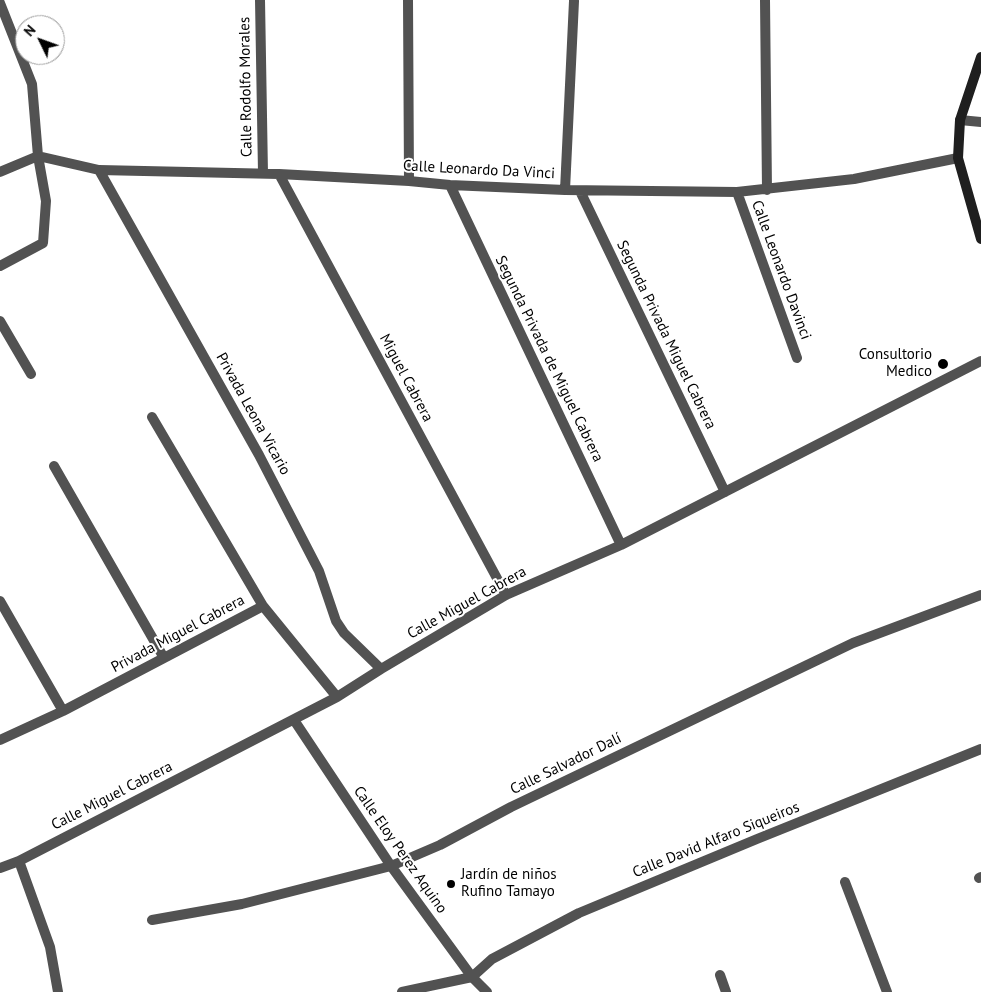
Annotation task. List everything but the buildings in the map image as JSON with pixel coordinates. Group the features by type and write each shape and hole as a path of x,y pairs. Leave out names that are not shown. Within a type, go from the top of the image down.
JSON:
{"street":[{"name":"Calle Rodolfo Morales","path":"260,0 262,174"},
{"path":"408,0 409,181"},
{"path":"765,0 767,190"},
{"path":"565,190 574,1"},
{"path":"0,3 32,84 38,156 46,200 43,243 0,266"},
{"path":"981,57 960,120 958,158 981,239"},
{"path":"960,120 981,122"},
{"name":"Calle Leonardo Da Vinci","path":"38,156 99,170 280,174 409,181 450,186 565,190 737,192 854,179 958,158"},
{"path":"0,172 38,156"},
{"name":"Privada Leona Vicario","path":"99,170 259,455 318,571 336,621 344,633 381,669"},
{"name":"Miguel Cabrera","path":"280,174 506,595"},
{"name":"Segunda Privada de Miguel Cabrera","path":"450,186 622,545"},
{"name":"Segunda Privada Miguel Cabrera","path":"580,190 725,492"},
{"name":"Calle Leonardo Davinci","path":"737,192 797,358"},
{"path":"0,321 31,374"},
{"name":"Calle Miguel Cabrera","path":"0,868 20,861 337,697 506,595 622,545 981,361"},
{"path":"152,417 263,606"},
{"path":"54,466 164,658"},
{"name":"Calle Salvador Dalí","path":"152,920 242,904 391,866 440,846 511,807 853,643 981,595"},
{"path":"0,601 63,711"},
{"name":"Privada Miguel Cabrera","path":"0,740 63,711 263,606 337,697"},
{"name":"Calle Eloy Perez Aquino","path":"294,720 391,866 472,977 488,992"},
{"name":"Calle David Alfaro Siqueiros","path":"472,977 492,959 579,913 766,835 981,749"},
{"path":"20,861 50,947 58,992"},
{"path":"846,882 887,992"},
{"path":"720,975 726,992"},
{"path":"402,992 472,977"}],"place":[{"name":"Consultorio Medico","path":"943,364"},
{"name":"Jardín de niños Rufino Tamayo","path":"451,884"}]}
